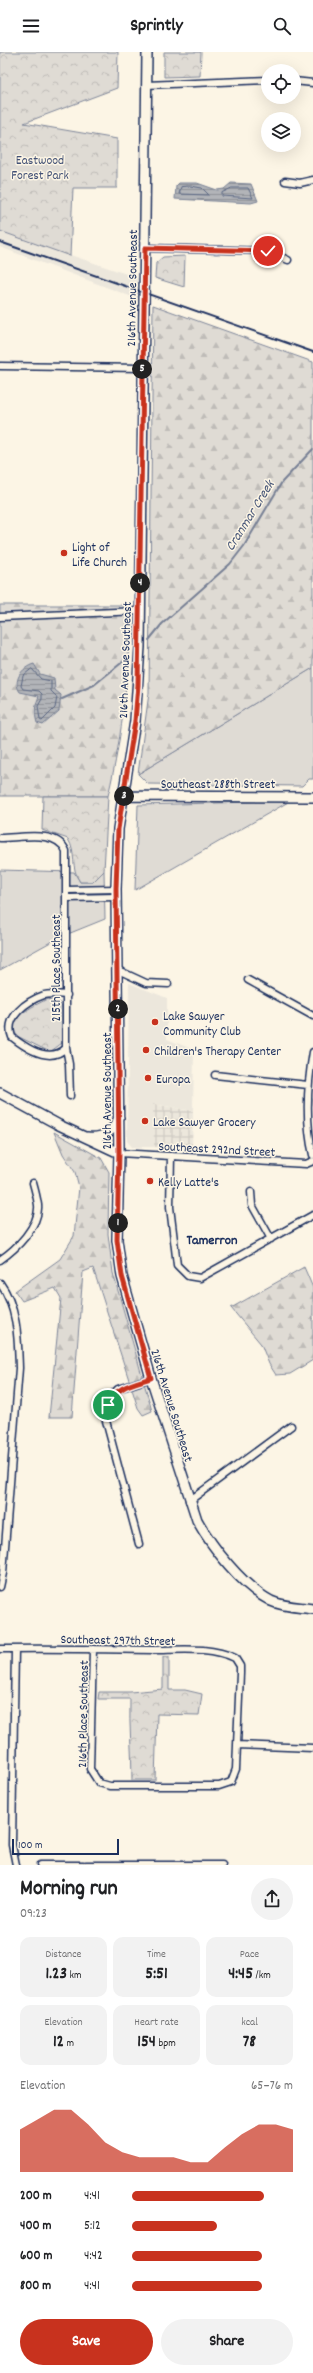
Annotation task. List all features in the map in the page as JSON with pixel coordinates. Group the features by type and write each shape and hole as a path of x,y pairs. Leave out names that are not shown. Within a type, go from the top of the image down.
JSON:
{"street":[{"name":"216th Avenue Southeast","path":"147,52 138,685 124,796 118,829 116,893 119,1118 117,1240 119,1259 151,1378 189,1501 207,1538 258,1593 272,1601 291,1607 313,1609"},
{"path":"146,85 261,80"},
{"path":"301,82 313,83"},
{"path":"285,182 300,183 313,180"},
{"path":"145,248 268,251 288,260"},
{"path":"0,366 142,368"},
{"path":"0,617 139,611"},
{"name":"Southeast 288th Street","path":"124,796 313,797"},
{"name":"215th Place Southeast","path":"0,838 50,837 60,841 66,851 66,1048 70,1064 70,1096"},
{"path":"67,890 116,893"},
{"path":"67,898 116,893"},
{"path":"118,970 146,983 168,984"},
{"path":"248,980 313,1016"},
{"path":"66,1048 55,1055 44,1056 12,1037 10,1025 16,1013 44,995 67,994"},
{"path":"313,1052 308,1085 308,1127 313,1155"},
{"path":"215,1075 308,1085"},
{"path":"0,1093 81,1136 119,1153"},
{"path":"81,1136 102,1136 112,1130 119,1118"},
{"name":"Southeast 292nd Street","path":"119,1153 306,1164 313,1161"},
{"path":"171,1156 170,1207 177,1265 183,1273 191,1277 200,1278 313,1215"},
{"path":"0,1260 21,1240 34,1224 38,1206 33,1183"},
{"path":"251,1192 252,1205 271,1239"},
{"path":"0,1587 3,1573 19,1368 18,1337 12,1307 1,1286"},
{"path":"139,1544 105,1418 112,1395 118,1389 151,1378"},
{"path":"189,1501 291,1426"},
{"name":"Southeast 297th Street","path":"0,1649 211,1651 235,1658 240,1666 236,1745"},
{"path":"14,1649 12,1845 16,1865"},
{"name":"216th Place Southeast","path":"94,1649 90,1769 95,1779 99,1783 110,1786 219,1786 230,1782 236,1769 236,1745"},
{"path":"236,1745 313,1748"},
{"path":"40,1865 83,1865"},
{"path":"86,1865 222,1865"}],"shaded area":[{"path":"0,231 144,280 143,301 0,247"},
{"path":"129,983 167,998 167,1039 194,1050 193,1111 154,1104 154,1147 132,1147 127,1141"},
{"path":"153,1104 193,1111 192,1148 154,1147"}],"green space":[{"name":"Eastwood Forest Park","path":"0,52 118,52 117,88 24,123 117,139 117,188 73,188 70,256 0,231"},
{"path":"164,52 201,52 200,76 164,77"},
{"path":"185,256 184,287 155,278 156,263 163,257"},
{"path":"153,305 313,362 313,668 138,774 149,693"},
{"path":"0,605 129,605 127,677 122,725 108,796 0,796"},
{"path":"313,668 313,779 309,779 302,786 148,784 138,774"},
{"path":"43,796 108,796 104,871 93,882 80,882 75,871 71,845 68,839 42,830"},
{"path":"290,801 135,890 138,805"},
{"path":"0,870 74,872 80,882 93,882 104,871 105,919 58,938 0,970"},
{"path":"47,999 59,1002 62,1008 62,1043 50,1052 17,1036 14,1029 15,1023 22,1013"},
{"path":"54,1132 101,1158 109,1172 108,1234 113,1273 152,1411 143,1415 138,1408 93,1268 83,1272 72,1417 49,1417 61,1298 55,1288 22,1301 15,1291 60,1259 74,1236 79,1187 75,1172 63,1154"},
{"path":"304,1267 313,1288 313,1360 290,1374 276,1375 269,1364 261,1344 231,1308"},
{"path":"163,1657 169,1657 169,1690 185,1690 202,1694 199,1715 157,1714 155,1780 132,1780 130,1699 98,1699 99,1692 130,1692 163,1689"}],"water":[{"path":"179,183 197,183 217,190 224,189 231,183 251,184 258,201 251,203 175,199 176,186"},
{"path":"34,664 40,674 54,678 55,690 61,695 59,711 43,725 37,723 35,716 39,696 20,692 17,683 22,671"}],"waterway":[{"name":"Cranmar Creek","path":"149,640 162,624 230,564 244,546 282,482 313,449"},
{"name":"Cranmar Creek","path":"62,699 94,685 125,660"}],"railway":[{"path":"0,242 313,352"}],"place":[{"name":"Light of Life Church","path":"64,553"},
{"name":"Lake Sawyer Community Club","path":"155,1022"},
{"name":"Children's Therapy Center","path":"146,1050"},
{"name":"Europa","path":"148,1078"},
{"name":"Lake Sawyer Grocery","path":"145,1121"},
{"name":"Kelly Latte's","path":"150,1181"}],"district":[{"name":"Tamerron","path":"212,1239"}],"route":[{"path":"108,1405 112,1395 118,1389 151,1378 122,1276 117,1240 119,1153 116,889 118,829 135,721 140,647 139,611 142,368 145,248 268,251"}]}
